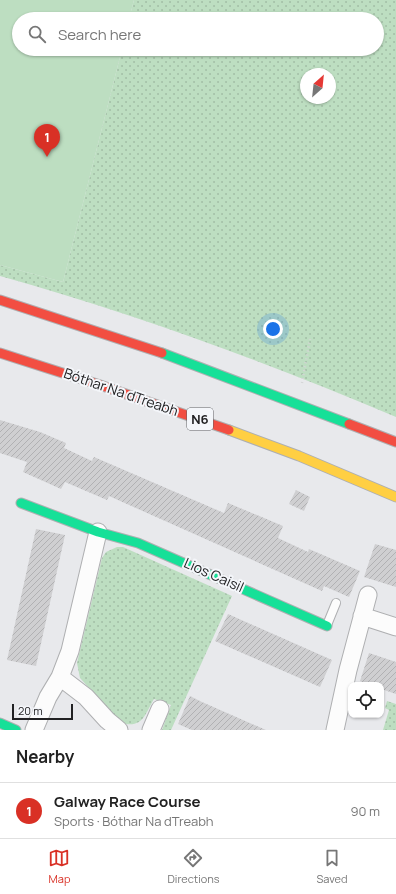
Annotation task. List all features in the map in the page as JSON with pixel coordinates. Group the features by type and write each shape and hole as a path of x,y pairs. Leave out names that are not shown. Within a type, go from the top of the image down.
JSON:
{"main road":[{"path":"0,300 185,360 396,442"},
{"name":"Bóthar Na dTreabh","path":"0,353 192,416 276,448 396,497"},
{"name":"Lios Caisil","path":"22,503 98,532 138,543 327,626"},
{"path":"0,723 16,730"}],"street":[{"path":"34,730 48,696 60,677 70,651 98,532"},
{"path":"335,730 368,595"},
{"path":"362,616 396,627"},
{"path":"60,677 86,697 107,720 119,730"},
{"path":"151,730 160,709"}],"lane":[{"path":"327,626 336,603"}],"path":[{"path":"298,403 310,339"}],"green space":[{"path":"0,0 134,0 131,12 12,12 12,56 120,56 63,282 0,265"},
{"path":"134,0 396,0 396,417 299,377 200,340 101,306 0,276 0,265 63,282 120,56 384,56 384,12 131,12"},
{"path":"117,547 123,547 232,596 171,730 162,730 171,705 154,699 145,715 139,722 134,724 121,723 80,678 77,663 102,558 106,552"},
{"path":"387,701 396,704 396,730 383,730 389,710 385,708"}],"building":[{"path":"0,420 40,432 66,443 64,448 92,461 94,457 224,513 228,503 283,526 278,538 308,552 309,549 360,571 349,597 324,586 322,591 109,496 107,500 65,482 61,489 23,472 27,462 0,453"},
{"path":"296,490 310,497 304,511 289,504"},
{"path":"36,529 65,535 36,666 7,660"},
{"path":"375,544 396,550 396,587 364,577"},
{"path":"228,614 332,660 320,687 215,641"},
{"path":"369,653 396,662 396,694 384,690 384,682 360,681"},
{"path":"190,696 266,730 192,730 178,724"}],"traffic: fast":[{"path":"162,353 349,424"},
{"path":"21,503 98,532 138,543 327,626"},
{"path":"0,723 16,730"}],"traffic: slow":[{"path":"229,430 299,456 396,497"}],"traffic: jam":[{"path":"0,300 162,353"},
{"path":"0,353 100,385 229,430"},
{"path":"349,424 396,442"}],"place":[{"name":"Galway Race Course","path":"47,157"}]}
